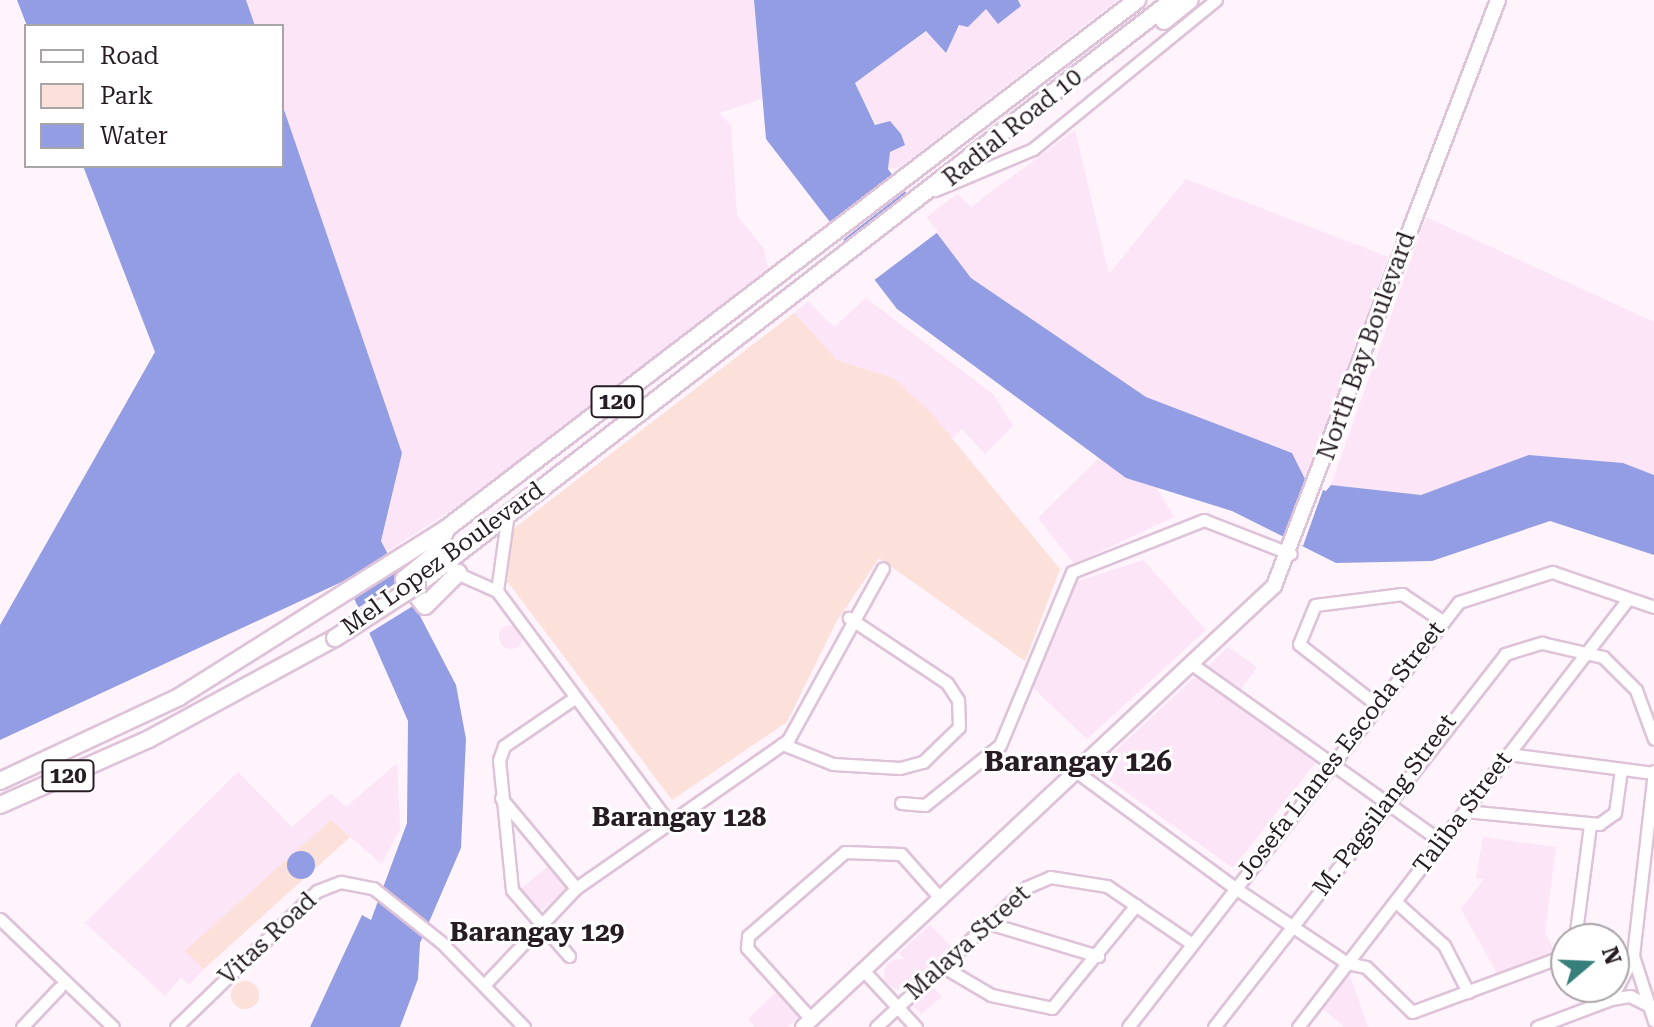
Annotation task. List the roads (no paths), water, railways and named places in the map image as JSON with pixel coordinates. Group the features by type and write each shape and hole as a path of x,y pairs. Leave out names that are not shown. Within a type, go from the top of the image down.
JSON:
{"highway":[{"path":"1040,76 1061,53 1128,0"},
{"name":"Radial Road 10","path":"832,235 1137,0"},
{"name":"Radial Road 10","path":"850,254 1173,0"},
{"path":"935,190 1063,102 1190,0"},
{"name":"Mel Lopez Boulevard","path":"0,781 179,697 447,528 832,235"},
{"name":"Mel Lopez Boulevard","path":"0,805 149,739 335,638 417,585 850,254"},
{"path":"447,528 434,555 404,579 425,606 458,573"}],"main road":[{"name":"North Bay Boulevard","path":"807,1023 1274,586 1294,549 1498,0"}],"street":[{"path":"935,190 1033,149 1216,0"},
{"path":"497,591 508,513"},
{"path":"901,803 925,805 1000,745 1072,572 1204,520 1294,549"},
{"path":"524,1027 485,984 576,888 782,744 849,618 883,568"},
{"path":"438,569 458,573 497,591 573,699 668,821"},
{"name":"Josefa Llanes Escoda Street","path":"1128,1027 1441,620 1469,598 1536,574 1552,572 1654,607"},
{"path":"1377,705 1299,644 1315,605 1402,594 1441,620"},
{"name":"Taliba Street","path":"1298,1027 1628,599"},
{"path":"782,744 833,764 900,768 923,762 959,727 958,700 947,683 849,618"},
{"name":"M. Pagsilang Street","path":"1214,1027 1505,654 1529,643 1588,650"},
{"path":"1588,650 1636,690 1654,739"},
{"path":"1193,665 1442,842"},
{"path":"569,956 512,890 501,797 504,746 573,699"},
{"path":"1508,754 1654,772 1630,962"},
{"path":"1465,811 1590,825 1615,813 1621,769"},
{"path":"1077,772 1235,888 1347,963 1366,967 1412,1012 1550,961"},
{"path":"501,797 576,888"},
{"path":"1577,923 1590,825"},
{"path":"807,1023 747,948 748,936 845,852 901,854 941,899"},
{"name":"Malaya Street","path":"876,1027 1027,887 1065,874 1094,880 1191,943"},
{"name":"Vitas Road","path":"176,1027 317,891 341,882 373,888 441,942 485,984"},
{"path":"1396,902 1444,945 1468,992"},
{"path":"942,966 991,995 1052,1008 1098,956 1136,905"},
{"path":"0,919 113,1027"},
{"path":"988,923 1098,956"},
{"path":"1633,956 1654,1021"},
{"path":"863,970 916,1027"},
{"path":"22,1027 59,988"},
{"path":"1630,996 1651,1004"},
{"path":"1537,1027 1600,1003"}],"water":[{"path":"17,0 246,0 254,24 26,24"},
{"path":"754,0 1018,0 1021,6 998,24 986,9 968,27 959,25 946,53 926,31 855,83 875,125 890,121 901,134 905,145 890,152 888,169 971,278 1146,397 1292,453 1308,485 1326,491 1331,485 1421,495 1529,455 1623,463 1654,475 1654,555 1550,521 1432,561 1336,563 1232,511 1126,478 897,309 766,139"},
{"path":"284,110 402,453 381,541 456,685 466,739 461,848 420,943 418,979 400,1027 310,1027 362,915 371,920 407,823 408,721 346,580 0,740 0,625 155,352 84,168 284,168"},
{"path":"301,851 311,855 315,865 311,875 301,879 291,875 287,865 291,855"}],"district":[{"name":"Barangay 126","path":"1078,762"},
{"name":"Barangay 128","path":"679,818"},
{"name":"Barangay 129","path":"537,933"}]}
